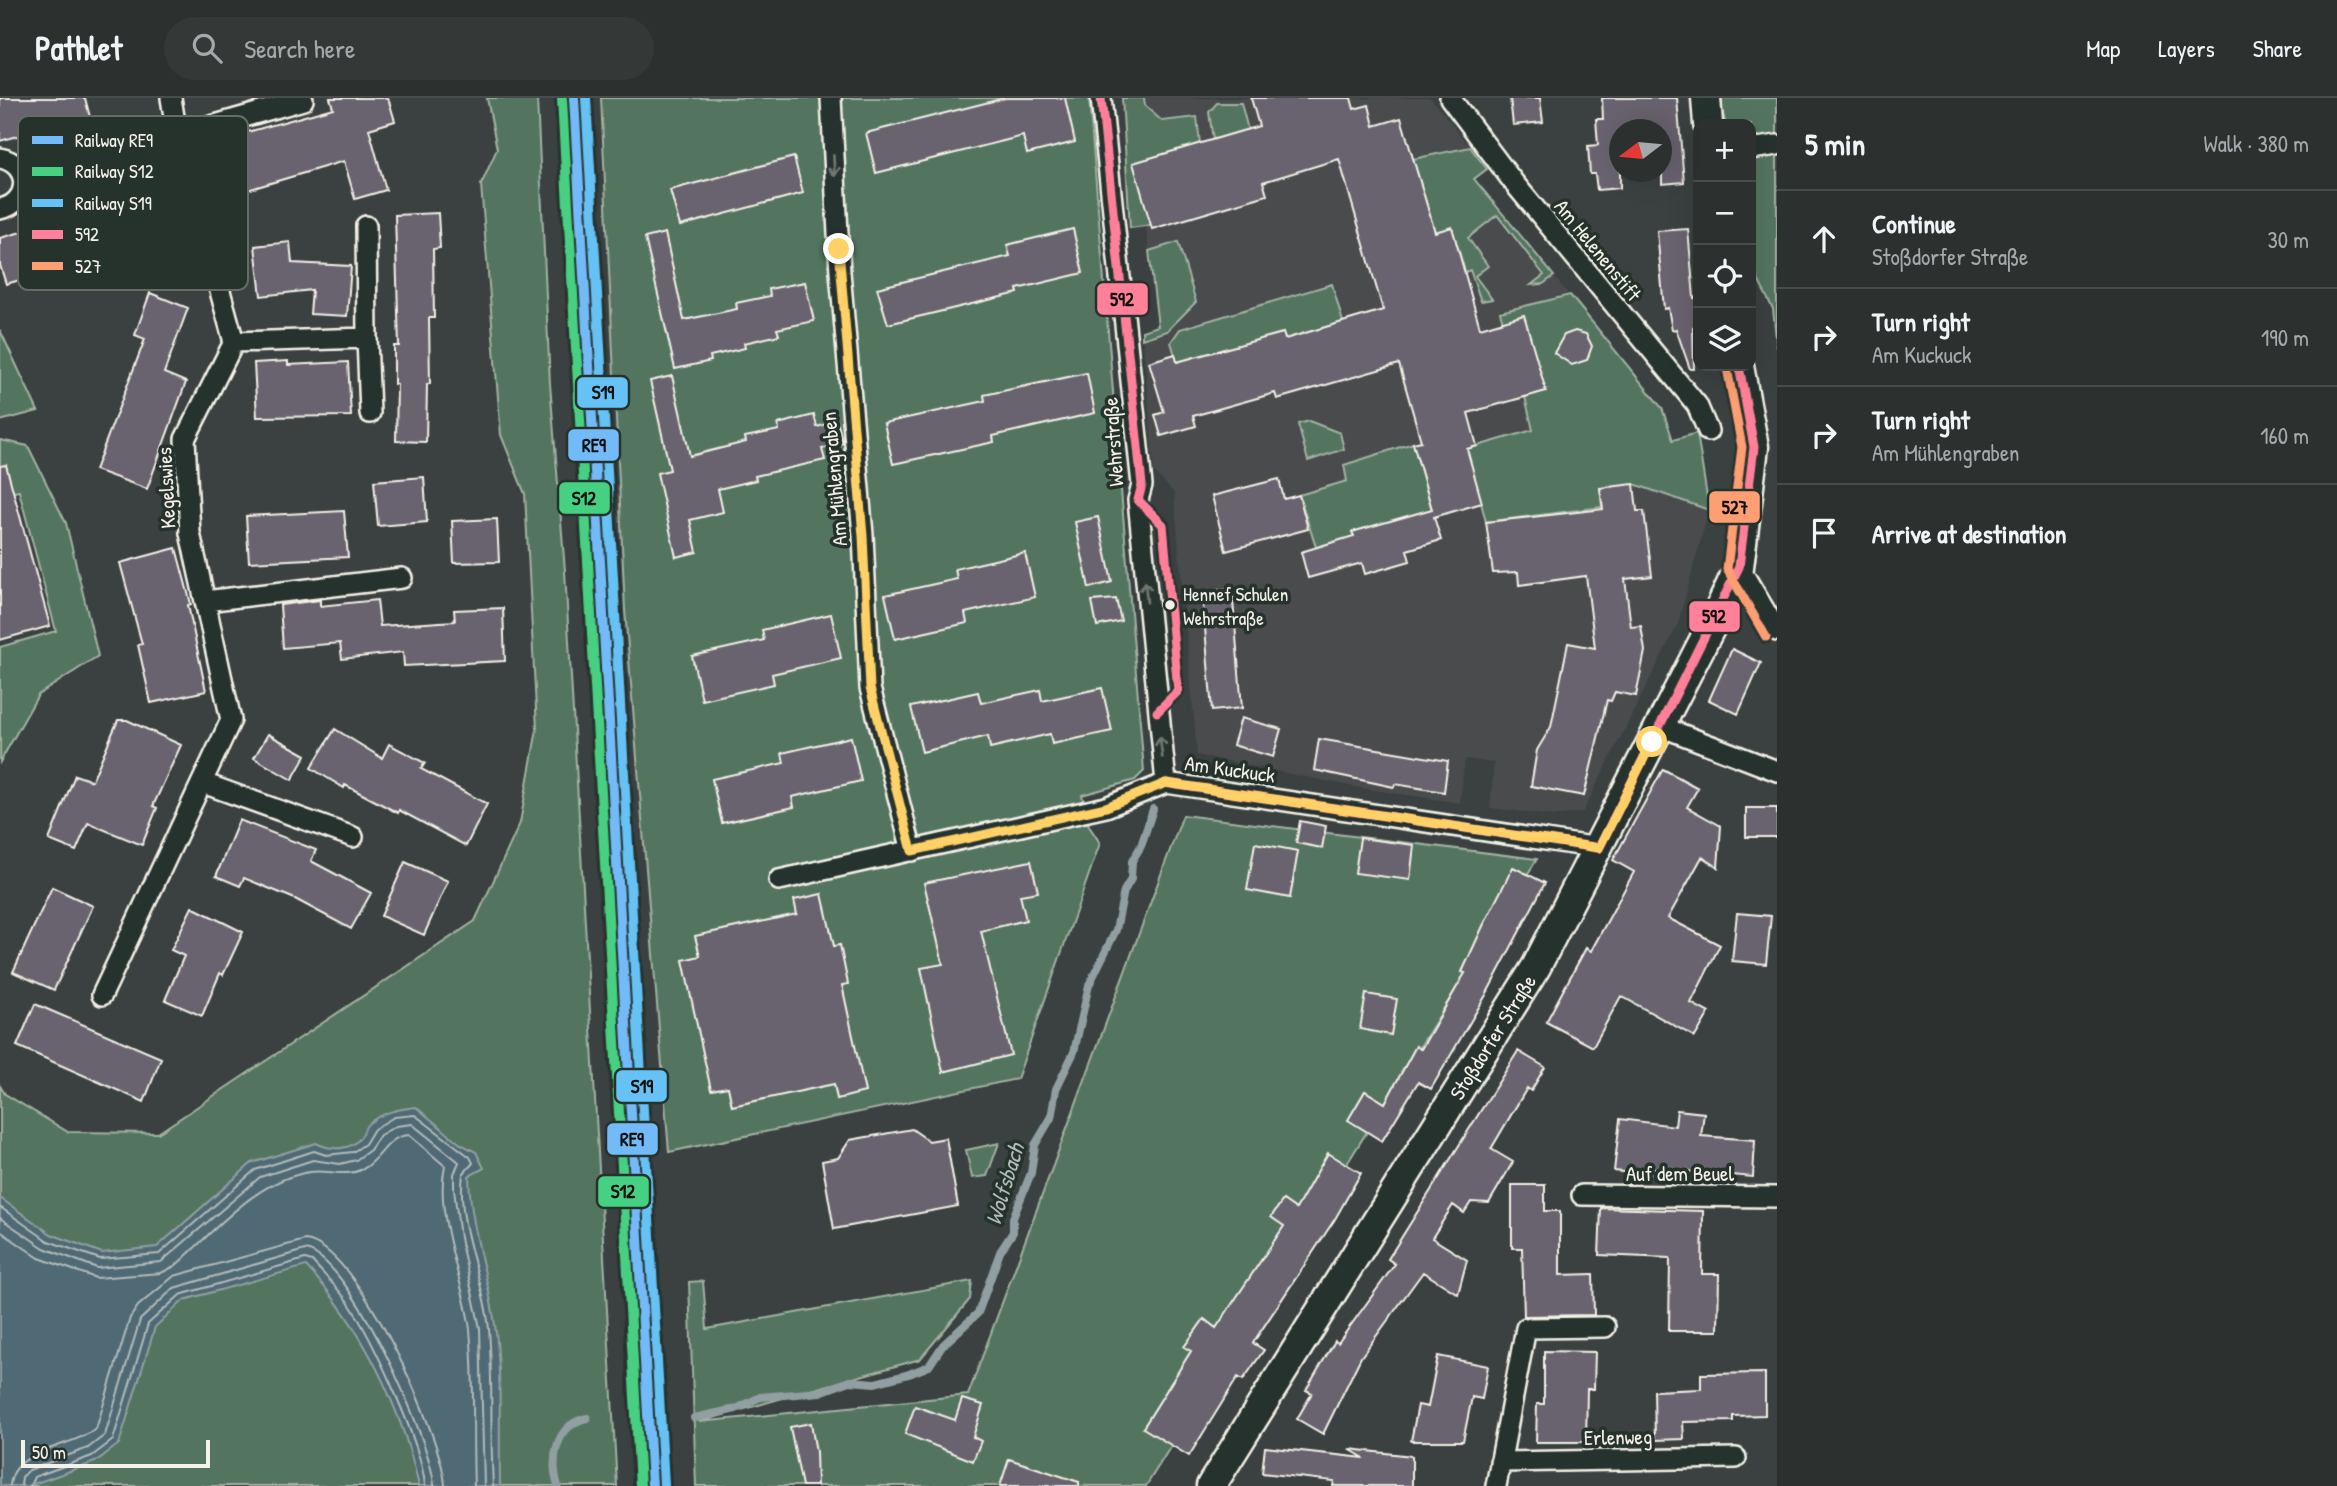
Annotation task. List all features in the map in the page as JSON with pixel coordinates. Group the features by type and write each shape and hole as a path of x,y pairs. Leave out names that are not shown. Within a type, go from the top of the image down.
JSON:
{"main road":[{"path":"1706,98 1708,119"},
{"name":"Stoßdorfer Straße","path":"1211,1486 1536,967 1599,848 1739,567 1754,447 1740,371"}],"street":[{"path":"171,98 174,116"},
{"name":"Am Mühlengraben","path":"831,98 840,272 863,536 870,688 912,851"},
{"name":"Wehrstraße","path":"1101,98 1142,485 1138,500 1166,783"},
{"name":"Am Helenenstift","path":"1450,98 1514,184 1696,405 1708,431"},
{"path":"245,116 303,100"},
{"path":"1756,148 1777,145"},
{"path":"0,158 18,167"},
{"path":"0,209 9,207 18,199"},
{"path":"366,226 370,413"},
{"path":"220,290 234,342 367,338"},
{"name":"Kegelswies","path":"102,995 231,720 190,533 185,439 234,342"},
{"path":"1739,567 1777,631"},
{"path":"205,601 402,578"},
{"path":"1660,726 1777,771"},
{"path":"203,783 353,837"},
{"name":"Am Kuckuck","path":"779,880 1106,807 1166,783 1599,848"},
{"name":"Auf dem Beuel","path":"1583,1195 1777,1197"},
{"path":"1496,1486 1526,1328 1605,1327"},
{"name":"Erlenweg","path":"1500,1462 1736,1458"}],"shaded area":[{"path":"1122,98 1431,98 1487,169 1474,179 1662,408 1673,440 1697,433 1709,510 1678,624 1583,812 1555,816 1490,808 1494,763 1465,759 1460,803 1360,788 1197,755 1174,493 1154,472 1142,331 1158,326 1146,228 1130,228"}],"green space":[{"path":"487,98 537,98 550,384 565,571 617,1486 0,1486 0,1086 5,1094 68,1132 158,1133 475,921 520,823 537,729 525,494 501,435 481,185 497,149"},
{"path":"601,98 1089,98 1144,771 1135,780 1082,795 1089,826 1100,843 1017,1079 669,1152 625,610"},
{"path":"1122,98 1144,98 1145,106 1162,121 1197,117 1200,144 1151,225 1130,228"},
{"path":"1718,98 1777,98 1777,348 1773,309 1756,276 1756,119 1724,119"},
{"path":"1217,103 1241,103 1248,130 1213,140 1209,112"},
{"path":"1470,147 1487,169 1474,179 1554,276 1543,284 1531,285 1544,275 1497,215 1468,238 1488,266 1475,276 1492,299 1481,301 1470,270 1465,272 1452,228 1435,232 1413,159"},
{"path":"1178,242 1196,302 1167,331 1142,339 1142,331 1158,326 1149,251"},
{"path":"1332,284 1343,322 1285,339 1282,333 1177,362 1171,342 1180,329"},
{"path":"1570,295 1662,408 1673,440 1697,433 1709,510 1634,484 1600,488 1602,507 1486,522 1467,449 1533,430 1525,397 1545,391 1524,316 1503,322 1500,312"},
{"path":"0,330 38,411 0,421"},
{"path":"1309,421 1340,433 1344,449 1308,461 1298,424"},
{"path":"0,440 28,446 66,523 98,656 38,695 0,762 0,647 56,631 19,491 0,495"},
{"path":"1413,443 1433,514 1353,532 1354,536 1316,547 1299,495 1347,481 1344,465"},
{"path":"1183,815 1537,859 1146,1486 696,1486 689,1282 703,1281 707,1329 972,1281 970,1299 920,1359 699,1422 968,1395"},
{"path":"999,1143 987,1176 972,1178 966,1150"}],"water":[{"path":"416,1107 459,1143 476,1152 484,1168 469,1176 472,1214 492,1306 497,1343 500,1486 419,1486 402,1427 377,1368 345,1314 306,1266 184,1300 155,1327 119,1444 95,1462 28,1486 0,1486 0,1198 51,1234 102,1253 157,1247 252,1163 316,1143 333,1148 346,1147 361,1137 374,1119"}],"building":[{"path":"0,98 85,98 90,116 18,116 18,136 0,141"},
{"path":"330,98 388,98 395,121 369,129 386,190 355,199 344,161 248,190 248,132 333,108"},
{"path":"1005,98 1065,98 1075,142 1027,154 1023,136 876,173 866,133"},
{"path":"1251,98 1351,98 1354,109 1369,105 1374,126 1401,118 1435,232 1452,227 1480,328 1524,315 1546,391 1468,413 1477,446 1467,449 1482,503 1434,517 1441,540 1407,550 1410,561 1365,574 1362,563 1308,578 1301,552 1354,536 1352,532 1432,509 1413,443 1421,441 1399,364 1277,399 1275,393 1193,416 1196,426 1161,436 1155,415 1164,412 1149,362 1175,354 1177,362 1283,333 1285,339 1383,310 1339,159 1263,182 1267,195 1152,229 1133,163 1259,126"},
{"path":"1510,98 1540,98 1543,122 1513,125"},
{"path":"1602,98 1677,98 1684,182 1662,184 1672,182 1672,119 1609,119 1609,182 1620,182 1620,188 1597,190 1595,174 1590,174 1588,146 1598,145 1596,119 1603,119"},
{"path":"794,157 803,193 680,226 670,190"},
{"path":"438,213 440,248 433,249 434,318 429,318 430,384 427,384 426,442 396,441 397,384 394,384 394,346 399,346 395,215"},
{"path":"1073,229 1083,273 1017,289 1018,293 888,324 877,288 1010,256 1007,245"},
{"path":"1688,229 1693,286 1693,369 1690,369 1676,329 1672,330 1668,308 1664,309 1657,231"},
{"path":"18,233 18,281 6,284 0,265 0,238"},
{"path":"665,233 684,320 737,309 736,303 770,296 769,289 805,282 814,321 777,329 779,335 744,343 745,348 710,356 711,361 675,369 645,238"},
{"path":"290,242 292,263 351,266 347,316 310,314 312,290 261,296 255,246"},
{"path":"150,293 188,308 164,373 186,382 147,489 95,470 145,339 135,335"},
{"path":"1575,331 1586,334 1592,346 1587,360 1572,365 1554,353 1564,335"},
{"path":"288,361 288,365 348,362 351,416 257,417 254,363"},
{"path":"1087,373 1095,413 993,436 994,442 893,464 884,423 985,401 984,395"},
{"path":"672,376 690,456 746,442 745,437 779,430 778,424 814,415 817,427 837,421 843,443 822,449 825,460 755,476 756,480 718,489 723,512 690,520 697,552 676,557 657,473 670,470 650,381"},
{"path":"6,465 50,626 0,640 0,466"},
{"path":"424,477 427,522 378,526 374,481"},
{"path":"1279,479 1284,499 1299,495 1308,529 1226,551 1212,496"},
{"path":"1634,484 1637,511 1644,511 1652,576 1625,579 1631,627 1641,626 1645,651 1636,696 1615,692 1611,701 1607,700 1584,796 1531,786 1537,750 1551,727 1568,643 1595,648 1586,576 1519,585 1518,572 1493,573 1486,522 1603,509 1600,488"},
{"path":"344,511 348,557 249,562 246,516"},
{"path":"1098,517 1112,582 1089,588 1075,522"},
{"path":"497,519 499,562 454,563 452,521"},
{"path":"176,548 191,604 188,605 206,691 151,703 138,645 142,644 120,563"},
{"path":"1025,553 1035,597 965,613 967,623 895,639 885,595 957,579 955,569"},
{"path":"1232,589 1242,708 1212,711 1202,592"},
{"path":"1116,599 1121,621 1097,626 1092,601"},
{"path":"320,600 320,606 377,600 380,626 455,621 454,610 503,608 505,661 404,666 403,652 342,659 340,643 283,648 280,605"},
{"path":"831,614 841,658 772,674 774,684 702,700 692,656 764,640 762,630"},
{"path":"1732,649 1761,663 1738,714 1709,700"},
{"path":"1102,688 1112,731 1052,744 1050,734 990,748 988,736 922,752 911,707 978,692 981,703 1040,690 1042,701"},
{"path":"1241,718 1281,729 1273,757 1233,745"},
{"path":"118,720 127,720 181,745 153,806 157,808 142,845 88,823 76,851 49,840 75,775 92,781"},
{"path":"335,729 382,758 389,744 425,763 421,769 487,804 466,846 399,810 398,813 345,785 344,788 311,768"},
{"path":"268,734 306,755 292,780 254,758"},
{"path":"851,737 861,781 792,797 794,807 722,823 712,779 784,763 782,753"},
{"path":"1319,739 1448,761 1444,792 1395,784 1394,787 1314,770"},
{"path":"1663,769 1698,788 1687,807 1721,826 1718,867 1702,857 1668,918 1720,945 1691,1003 1709,1013 1695,1037 1621,996 1593,1047 1546,1022 1586,948 1591,951 1634,872 1613,860"},
{"path":"1746,808 1777,808 1777,837 1746,837"},
{"path":"239,820 316,850 311,861 371,893 351,929 295,899 244,878 240,886 216,876"},
{"path":"1300,821 1326,826 1322,848 1296,843"},
{"path":"1360,838 1414,845 1410,880 1355,873"},
{"path":"1255,843 1298,851 1290,898 1247,890"},
{"path":"1031,861 1038,892 1020,895 1026,920 981,931 1011,1055 943,1072 921,968 943,964 924,883"},
{"path":"405,862 448,881 424,935 381,916"},
{"path":"1513,867 1545,883 1486,995 1431,1089 1418,1082 1382,1141 1348,1120 1365,1091 1385,1103 1416,1046 1421,1049 1465,973 1462,972"},
{"path":"52,887 93,906 54,990 13,972"},
{"path":"822,894 834,946 840,945 848,984 842,985 865,1092 837,1099 834,1084 732,1106 728,1087 711,1090 683,960 700,956 695,936 797,914 794,900"},
{"path":"192,907 243,932 223,975 220,973 202,1016 165,1000 184,956 171,950"},
{"path":"1737,913 1771,916 1766,964 1732,961"},
{"path":"1366,994 1397,999 1391,1035 1360,1029"},
{"path":"35,1004 161,1058 144,1102 17,1046"},
{"path":"1518,1051 1545,1067 1531,1091 1527,1088 1491,1149 1513,1162 1489,1203 1471,1202 1464,1213 1453,1205 1432,1238 1467,1260 1458,1294 1423,1272 1361,1357 1323,1434 1297,1419 1312,1393 1306,1390 1335,1341 1338,1343 1395,1264 1388,1259"},
{"path":"1677,1110 1704,1113 1701,1136 1755,1140 1753,1177 1651,1168 1650,1175 1614,1171 1620,1119 1675,1126"},
{"path":"912,1129 929,1141 946,1138 958,1206 834,1229 822,1161 838,1158 850,1140"},
{"path":"1328,1153 1361,1173 1335,1219 1253,1343 1264,1350 1243,1380 1238,1377 1189,1456 1143,1428 1191,1351 1184,1347 1204,1319 1216,1328 1284,1226 1271,1217 1283,1200 1296,1209"},
{"path":"1512,1185 1545,1185 1545,1211 1560,1211 1560,1275 1593,1274 1594,1315 1524,1316 1522,1248 1512,1248"},
{"path":"1601,1208 1703,1211 1702,1274 1719,1274 1718,1331 1669,1331 1670,1258 1599,1255"},
{"path":"1544,1351 1595,1352 1594,1389 1587,1389 1586,1442 1536,1442 1537,1404 1544,1404"},
{"path":"1438,1356 1488,1366 1482,1399 1472,1397 1463,1441 1411,1441 1418,1405 1428,1407"},
{"path":"1765,1373 1765,1415 1733,1416 1733,1421 1683,1422 1684,1439 1655,1440 1654,1391 1701,1389 1701,1374"},
{"path":"962,1399 983,1405 973,1437 981,1441 973,1461 905,1434 915,1406 955,1420"},
{"path":"811,1423 816,1452 817,1486 802,1486 790,1427"},
{"path":"1265,1447 1364,1458 1349,1449 1412,1456 1412,1486 1333,1486 1334,1481 1262,1473"},
{"path":"1009,1459 1079,1482 1079,1486 1000,1486"}],"waterway":[{"name":"Wolfsbach","path":"694,1418 736,1409 760,1397 820,1392 850,1381 875,1383 909,1374 929,1366 943,1345 978,1313 1000,1252 1013,1232 1013,1218 1031,1173 1035,1145 1051,1118 1056,1089 1074,1052 1089,985 1116,930 1124,891 1131,879 1132,861 1141,846 1153,809"},
{"name":"Wolfsbach","path":"558,1486 555,1465 558,1445 568,1428 587,1418"}],"rail line":[{"name":"RE9","path":"574,98 652,1486"},
{"name":"S19","path":"586,98 664,1485"},
{"name":"S12","path":"562,99 640,1486"}],"transit line":[{"name":"592","path":"1101,98 1142,485 1138,500"},
{"name":"527","path":"1728,371 1742,447 1727,569 1766,637"},
{"name":"592","path":"1599,848 1739,567 1754,447 1740,371"},
{"name":"592","path":"1138,500 1163,525 1178,691 1157,712"},
{"name":"592","path":"1166,783 1599,848"}],"place":[{"name":"Hennef Schulen Wehrstraße","path":"1170,605"}],"route":[{"path":"839,249 863,536 870,688 912,851 1106,807 1166,783 1599,848 1652,742"}]}
